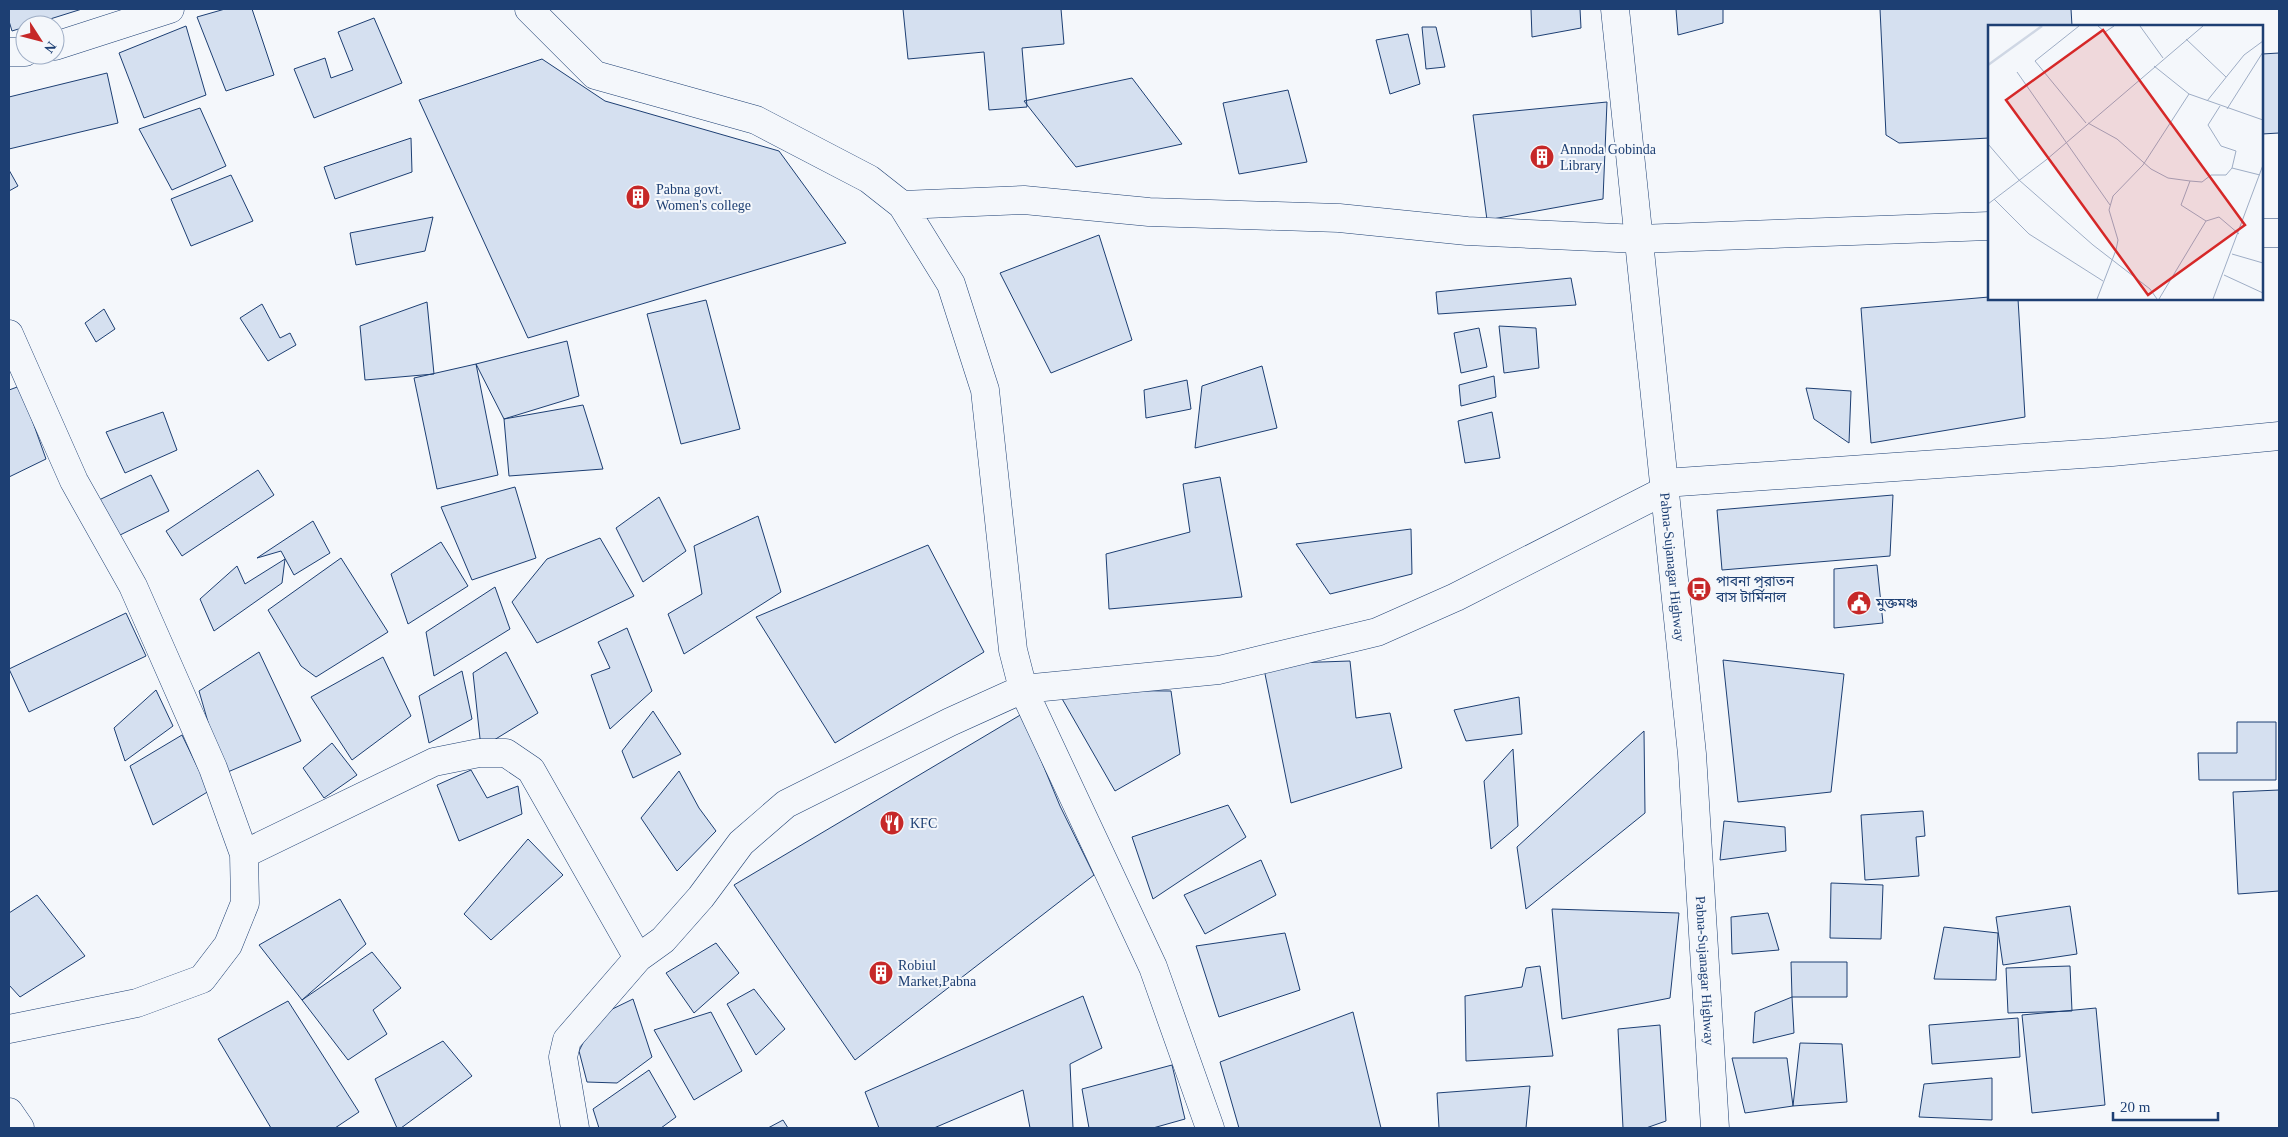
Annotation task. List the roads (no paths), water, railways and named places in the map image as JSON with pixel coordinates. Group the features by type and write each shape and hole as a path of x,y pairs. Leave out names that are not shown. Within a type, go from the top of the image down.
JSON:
{"main road":[{"path":"65,43 170,9"},
{"path":"529,9 595,75 756,120 869,179 902,205 951,284 985,390 1013,650 1023,689 1153,967 1210,1128"},
{"name":"Pabna-Sujanagar Highway","path":"1615,9 1692,754 1715,1128"},
{"path":"902,205 1024,200 1149,212 1339,218 1467,231 1639,239 1988,226"},
{"path":"2263,233 2279,233"},
{"path":"9,334 74,481 133,586 212,768 244,854 245,903 228,945 202,979 137,1002 9,1029"},
{"path":"575,1128 563,1057 567,1040 638,958 663,940 701,897 742,843 786,804 950,722 1023,689 1219,670 1378,632 1456,597 1664,487 2112,452 2279,436"},
{"path":"244,854 434,762 479,753 506,753 531,770 638,958"},
{"path":"9,1112 20,1128"}],"place":[{"name":"Annoda Gobinda Library","path":"1542,157"},
{"name":"Pabna govt. Women's college","path":"638,197"},
{"name":"পাবনা পুরাতন বাস টার্মিনাল","path":"1699,589"},
{"name":"মুক্তমঞ্চ","path":"1859,603"},
{"name":"KFC","path":"892,823"},
{"name":"Robiul Market,Pabna","path":"881,973"}]}
